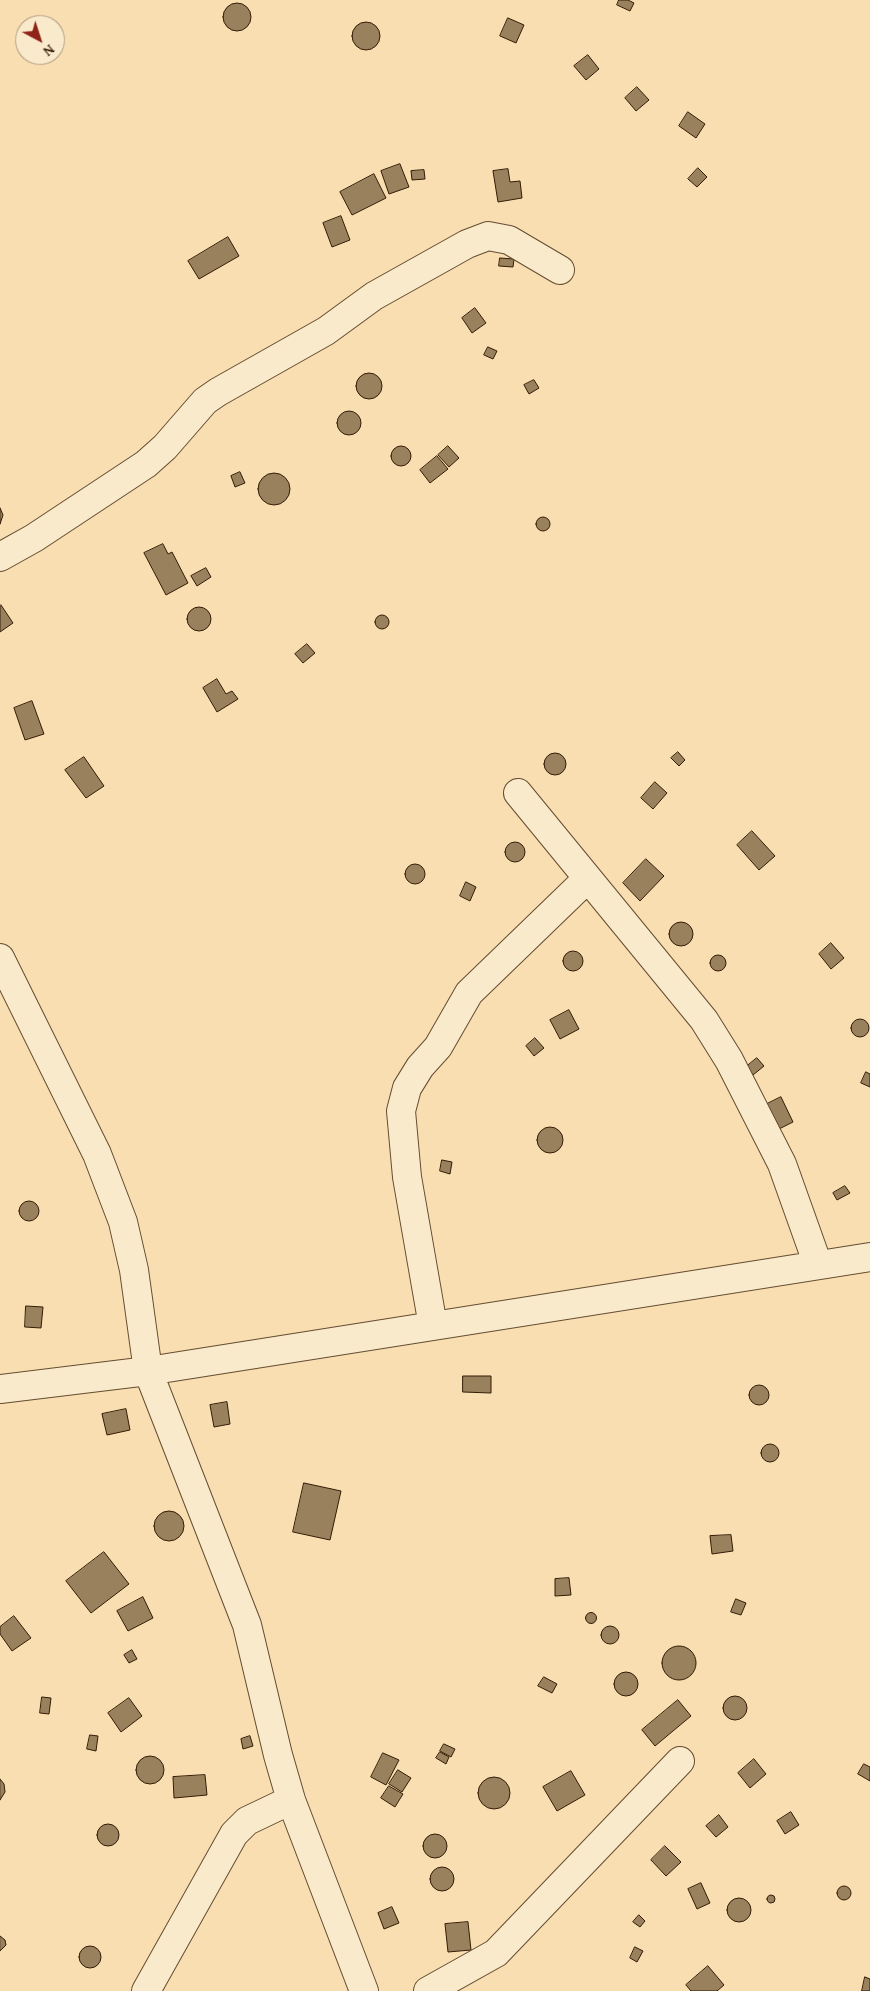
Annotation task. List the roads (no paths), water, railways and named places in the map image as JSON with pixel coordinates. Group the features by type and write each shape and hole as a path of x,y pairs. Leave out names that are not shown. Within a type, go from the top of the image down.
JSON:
{"street":[{"path":"0,557 34,538 146,464 165,447 205,401 218,392 326,331 374,296 467,244 488,236 509,240 560,270"},
{"path":"518,793 704,1020 729,1060 782,1164 818,1265"},
{"path":"433,1326 407,1177 401,1111 407,1088 420,1067 438,1047 469,993 587,879"},
{"path":"0,958 98,1154 123,1222 134,1270 148,1371 247,1625 278,1755 291,1800 364,1991"},
{"path":"0,1389 148,1371 870,1257"},
{"path":"428,1991 496,1954 680,1760"},
{"path":"146,1991 234,1834 247,1821 291,1800"}]}
